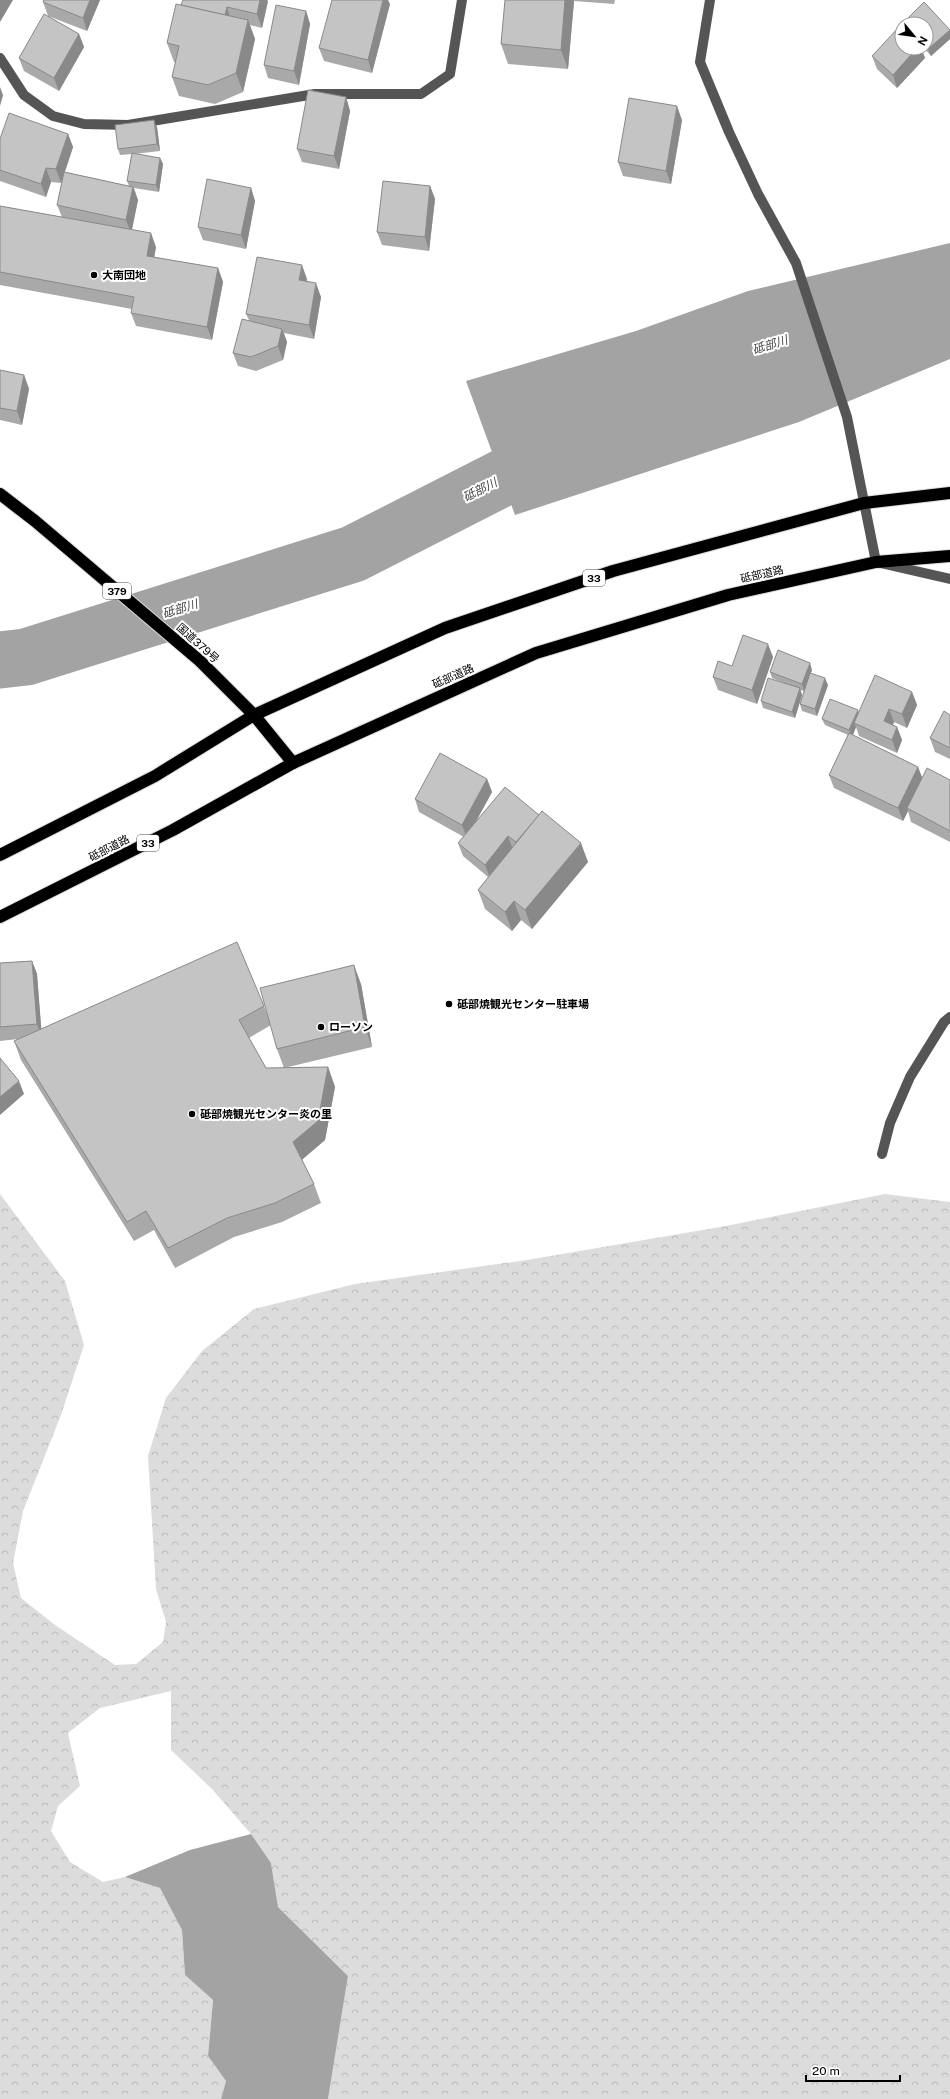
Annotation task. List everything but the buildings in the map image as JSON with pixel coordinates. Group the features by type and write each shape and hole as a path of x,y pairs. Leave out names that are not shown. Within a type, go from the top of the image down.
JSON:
{"highway":[{"name":"33","path":"0,855 155,776 254,715 445,628 613,571 864,503 950,493"},
{"name":"国道379号","path":"0,494 35,521 200,661 254,715 293,763"},
{"name":"砥部道路","path":"0,917 173,830 293,763 536,653 728,595 876,562 950,556"}],"street":[{"path":"0,58 24,95 53,116 84,124 128,124 315,94 420,94 450,74 462,0"},
{"path":"710,0 700,62 729,132 758,194 796,263 847,417 876,562 950,580"},
{"path":"882,1154 890,1123 910,1077 944,1022 950,1017"}],"green space":[{"path":"0,1194 65,1281 84,1345 61,1415 23,1511 13,1563 21,1598 55,1625 115,1665 136,1664 163,1642 166,1622 156,1589 148,1456 166,1398 202,1351 254,1309 355,1284 527,1260 726,1226 885,1194 950,1202 950,2099 328,2099 348,1976 278,1907 271,1863 251,1834 213,1790 171,1750 171,1691 100,1708 68,1733 80,1786 58,1806 51,1831 70,1862 103,1882 125,1877 160,1888 182,1930 185,1975 213,2000 208,2056 226,2081 221,2099 0,2099"}],"water":[{"path":"950,243 950,359 799,422 515,515 466,381 636,331 748,291"},
{"path":"251,1834 271,1863 278,1907 348,1976 328,2099 221,2099 226,2081 208,2056 213,2000 185,1975 182,1930 160,1888 125,1877 190,1850"}],"waterway":[{"name":"砥部川","path":"0,660 26,657 353,554 573,442"}],"place":[{"name":"大南団地","path":"94,275"},
{"name":"砥部焼観光センター駐車場","path":"449,1004"},
{"name":"ローソン","path":"321,1027"},
{"name":"砥部焼観光センター炎の里","path":"192,1114"}]}
